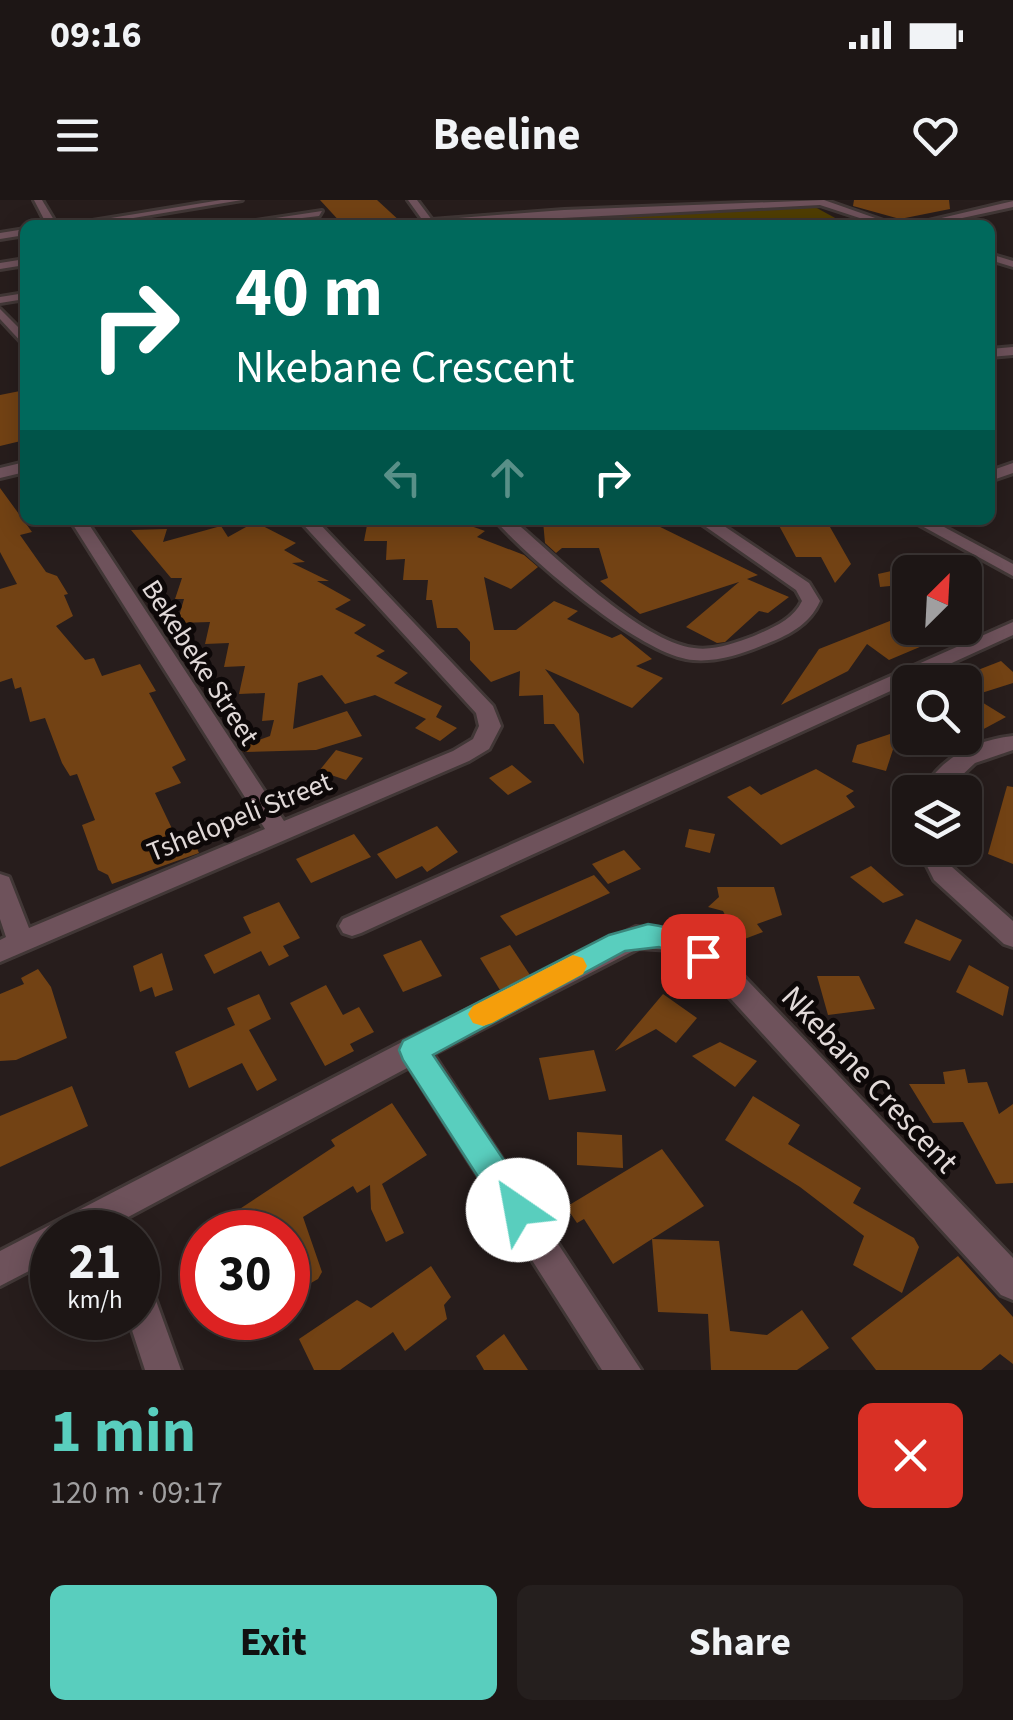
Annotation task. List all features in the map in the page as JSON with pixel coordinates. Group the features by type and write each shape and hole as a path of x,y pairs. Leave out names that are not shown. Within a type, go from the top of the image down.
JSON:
{"street":[{"path":"138,200 152,214"},
{"path":"109,220 236,200"},
{"path":"312,200 320,219"},
{"path":"478,220 662,200"},
{"path":"549,214 857,200"},
{"path":"822,202 875,220"},
{"path":"940,220 1013,204"},
{"path":"0,312 20,336"},
{"name":"Bekebeke Street","path":"81,525 279,833"},
{"name":"Tshelopeli Street","path":"11,946 461,756 481,744 490,726 486,710 311,525"},
{"path":"509,525 630,624 667,648 692,655 718,653 804,616 811,601 803,587 711,525"},
{"path":"929,525 1013,571"},
{"path":"352,926 1013,628"},
{"path":"947,775 980,751 1013,743"},
{"path":"939,865 1013,937"},
{"path":"0,884 11,946"},
{"name":"Nkebane Crescent","path":"132,1210 414,1050 618,942 648,935 676,940 718,968 1013,1284"},
{"path":"414,1050 622,1370"},
{"path":"0,1269 30,1252"},
{"path":"153,1340 163,1370"}],"shaded area":[{"path":"815,207 839,220 593,220 590,216"}],"building":[{"path":"320,200 377,200 399,220 338,220"},
{"path":"854,200 949,200 950,209 900,219 853,206"},
{"path":"20,391 20,441 0,446 0,395"},
{"path":"0,488 20,516 20,525 27,525 32,532 20,535 46,572 57,576 68,594 64,595 73,616 56,626 85,660 94,658 102,676 140,664 156,691 149,693 186,760 172,767 181,783 155,793 176,837 190,832 199,853 112,884 108,875 98,870 82,825 95,820 77,774 70,776 62,763 45,718 30,722 21,687 15,689 12,678 0,682 0,589 17,584 0,552"},
{"path":"250,525 261,525 296,543 284,550 305,562 292,563 329,581 317,581 351,600 335,609 366,625 354,633 385,651 376,656 408,673 394,683 442,706 436,717 457,728 440,741 415,728 426,719 375,695 345,704 322,675 298,683 293,729 347,711 362,736 316,750 243,752 240,747 270,736 274,720 262,721 265,693 239,694 245,666 224,667 229,643 205,644 210,622 177,623 184,599 175,599 182,578 171,578 131,530 167,529 163,542 221,526 228,537"},
{"path":"367,525 468,525 485,531 477,537 524,555 538,567 511,589 484,577 494,630 516,630 554,601 578,611 567,619 612,638 621,634 652,659 636,666 663,678 632,708 545,669 579,714 584,764 554,724 544,724 543,695 519,696 520,671 491,682 470,660 470,642 457,628 437,628 432,600 426,600 428,580 403,580 405,559 386,560 387,541 364,541"},
{"path":"543,525 656,525 758,575 747,579 789,597 768,613 759,611 725,642 717,643 686,627 739,582 640,614 600,581 608,578 599,548 562,548 556,553 545,543"},
{"path":"779,525 829,525 851,564 835,583 821,557 796,557"},
{"path":"892,571 892,586 880,587 878,574"},
{"path":"892,620 892,645 924,645 889,660 867,644 848,671 781,705 819,649"},
{"path":"1001,661 1013,672 1013,683 982,693 982,668"},
{"path":"982,702 1006,717 982,730"},
{"path":"892,733 892,753 886,771 852,762 857,745"},
{"path":"336,750 363,758 346,780 319,771"},
{"path":"512,765 532,782 508,795 489,778"},
{"path":"816,769 854,791 846,796 855,807 781,845 727,797 750,786 761,795"},
{"path":"1007,786 1013,787 1013,864 988,854"},
{"path":"437,826 458,852 427,872 422,866 396,879 377,854"},
{"path":"689,829 715,834 710,853 685,847"},
{"path":"354,834 371,857 311,883 296,859"},
{"path":"624,850 641,869 608,884 592,864"},
{"path":"871,866 904,895 883,903 850,877"},
{"path":"594,875 610,893 516,936 500,916"},
{"path":"717,887 774,887 782,915 757,924 763,932 718,949 732,929 723,911 708,907 719,897"},
{"path":"279,902 300,938 283,946 289,956 269,966 261,951 214,974 204,955 251,933 243,917"},
{"path":"916,919 962,940 950,961 904,943"},
{"path":"421,940 442,976 403,992 383,955"},
{"path":"510,945 530,975 500,990 480,958"},
{"path":"162,953 173,990 155,997 152,987 140,992 133,966"},
{"path":"969,965 1009,987 1003,1016 956,992"},
{"path":"38,969 51,987 67,1038 16,1060 0,1061 0,994 24,984 21,978"},
{"path":"817,976 859,976 875,1009 828,1015"},
{"path":"326,985 343,1015 359,1007 374,1032 350,1044 354,1051 325,1066 290,1003"},
{"path":"259,994 271,1019 249,1030 277,1080 257,1091 242,1063 189,1088 175,1052 235,1025 227,1008"},
{"path":"663,994 697,1018 676,1043 656,1029 615,1051"},
{"path":"720,1042 757,1061 735,1087 692,1056"},
{"path":"594,1050 606,1091 549,1100 539,1058"},
{"path":"965,1069 968,1083 987,1082 999,1114 1013,1104 1013,1183 996,1184 963,1122 933,1123 909,1084 945,1084 943,1072"},
{"path":"72,1086 88,1126 0,1167 0,1116"},
{"path":"753,1096 800,1125 788,1144 861,1188 853,1203 914,1238 919,1247 902,1293 853,1265 864,1236 800,1187 725,1140"},
{"path":"392,1103 427,1155 382,1184 404,1233 386,1242 371,1209 370,1185 357,1193 353,1186 310,1213 238,1210 335,1146 331,1140"},
{"path":"577,1132 622,1135 623,1168 577,1165"},
{"path":"662,1149 704,1206 613,1264 584,1219 577,1223 566,1207"},
{"path":"310,1237 322,1272 310,1284"},
{"path":"652,1239 719,1241 730,1331 767,1335 802,1310 829,1348 797,1370 711,1370 708,1314 658,1312"},
{"path":"958,1256 1013,1317 1013,1364 1000,1354 981,1370 876,1370 851,1338"},
{"path":"431,1266 451,1297 444,1305 447,1319 405,1351 393,1332 340,1370 314,1370 299,1340 310,1340 310,1332 357,1300 371,1308"},
{"path":"504,1334 528,1370 484,1370 476,1356"}],"slow traffic":[{"path":"483,1014 573,966"}],"route":[{"path":"518,1210 414,1050 618,942 648,935 663,937 703,956"}]}
